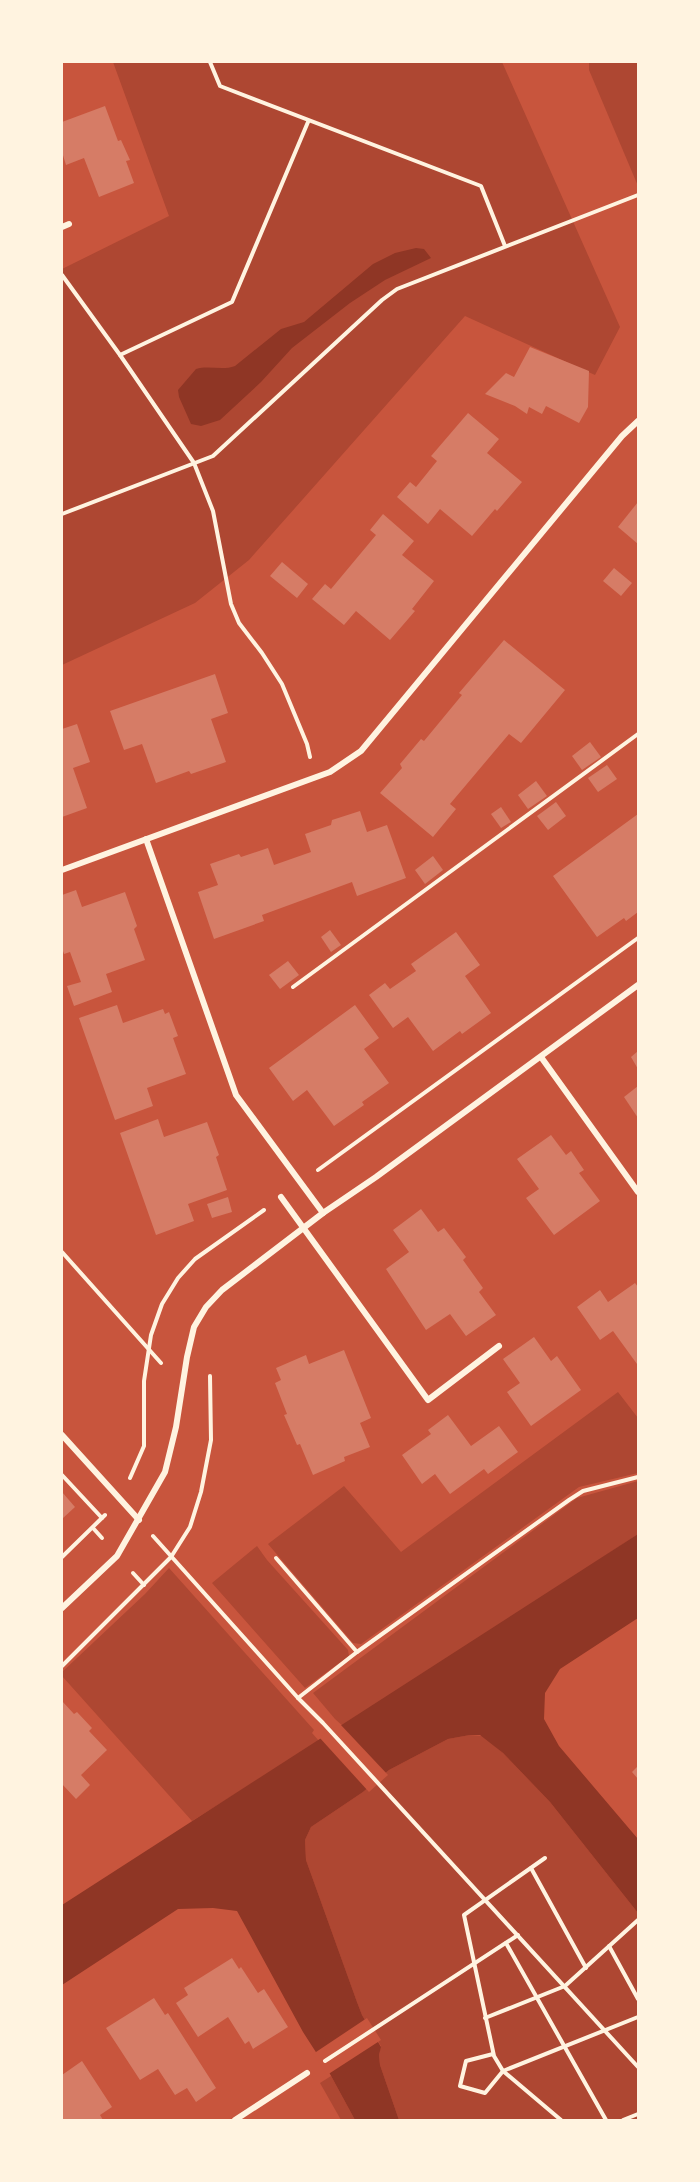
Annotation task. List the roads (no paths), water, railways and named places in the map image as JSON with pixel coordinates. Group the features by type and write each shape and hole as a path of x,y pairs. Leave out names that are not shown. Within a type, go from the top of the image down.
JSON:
{"street":[{"path":"62,227 69,224"},
{"path":"62,870 315,778 330,772 361,751 622,436 639,420"},
{"path":"146,839 236,1095 323,1213"},
{"path":"62,1608 117,1556 165,1472 194,1327 206,1307 222,1290 323,1213 639,986"},
{"path":"541,1057 639,1192"},
{"path":"281,1197 428,1400 499,1346"},
{"path":"62,1435 139,1520"},
{"path":"235,2121 307,2073"}]}
